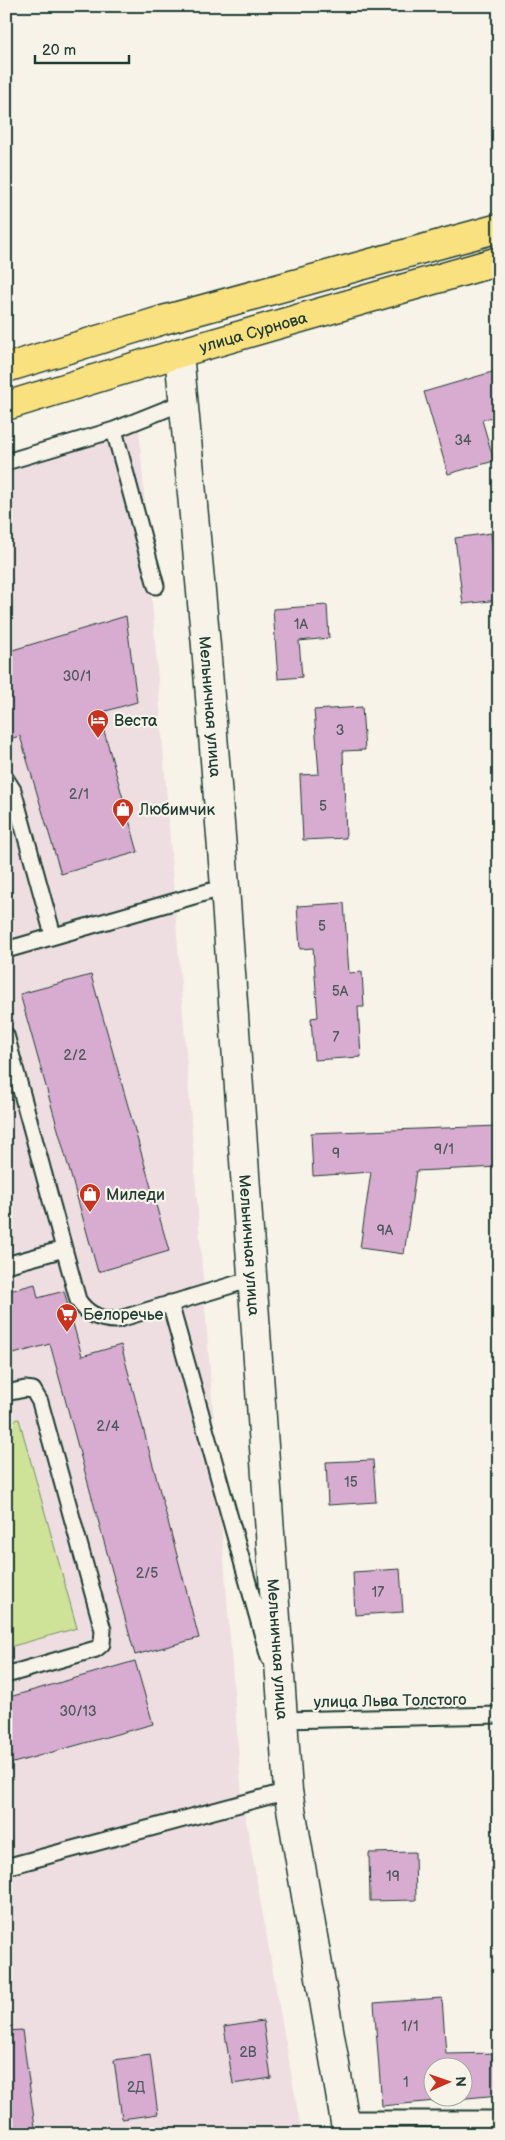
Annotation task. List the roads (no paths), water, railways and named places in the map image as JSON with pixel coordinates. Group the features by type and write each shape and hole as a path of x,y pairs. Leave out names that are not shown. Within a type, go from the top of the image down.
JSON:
{"main road":[{"path":"6,368 163,320 499,228"},
{"name":"улица Сурнова","path":"6,406 179,353 499,260"}],"street":[{"name":"Мельничная улица","path":"179,353 206,646 288,1791 345,2126"}],"lane":[{"path":"6,462 114,430 184,402"},
{"path":"114,430 156,586"},
{"path":"6,779 13,790 53,935"},
{"path":"6,950 224,886"},
{"path":"6,1035 78,1300 82,1307 97,1317 106,1320 116,1320 252,1279"},
{"path":"6,1265 64,1249"},
{"path":"170,1304 282,1711"},
{"path":"6,1394 25,1389 33,1390 38,1395 103,1630 102,1644 96,1649 6,1675"},
{"name":"улица Льва Толстого","path":"282,1711 499,1715"},
{"path":"13,1865 288,1791"},
{"path":"345,2126 499,2119"}],"place":[{"name":"Веста","path":"98,739"},
{"name":"Любимчик","path":"123,828"},
{"name":"Миледи","path":"90,1213"},
{"name":"Белоречье","path":"67,1333"}]}
